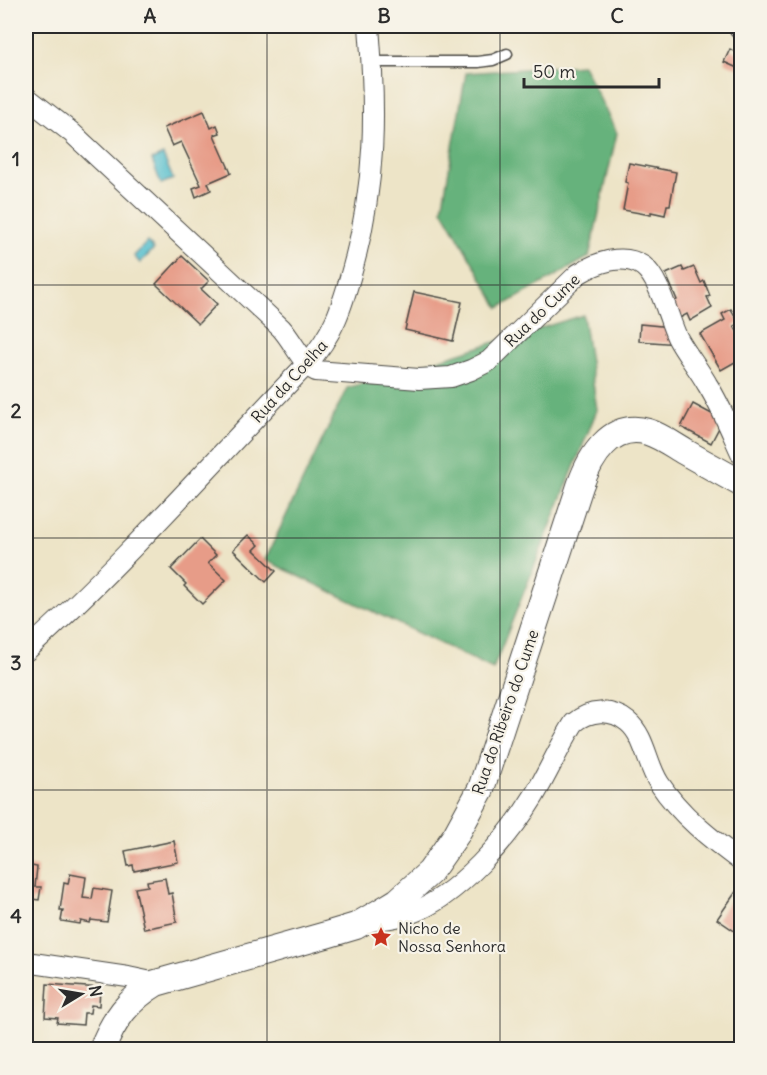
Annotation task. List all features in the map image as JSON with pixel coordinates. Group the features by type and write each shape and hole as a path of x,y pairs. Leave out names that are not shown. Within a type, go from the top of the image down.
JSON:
{"street":[{"name":"Rua da Coelha","path":"26,651 72,608 306,365 320,350 334,325 351,273 363,224 372,169 374,138 369,26"},
{"path":"26,97 71,132 281,328 295,344 306,365"},
{"name":"Rua do Cume","path":"306,365 322,372 401,379 439,378 462,374 489,361 578,274 605,262 630,261 644,267 649,273 676,335 714,396 741,455"},
{"name":"Rua do Ribeiro do Cume","path":"102,1050 124,1008 138,993 156,983 326,936 362,922 398,901 430,872 470,811 490,765 582,480 599,449 611,437 635,430 649,433 741,484"},
{"path":"362,922 414,913 442,897 486,858 511,831 538,790 574,723 587,714 614,714 630,723 654,774 668,795 697,827 741,862"},
{"path":"26,962 156,983"}],"lane":[{"path":"371,62 478,62 507,54"}],"green space":[{"path":"583,65 617,133 589,257 499,308 442,209 466,73"},
{"path":"583,315 597,410 493,669 265,560 347,388"}],"water":[{"path":"163,155 173,179 161,184 152,160"},
{"path":"147,242 154,249 140,263 134,256"}],"building":[{"path":"742,43 742,70 724,62 730,49 737,53"},
{"path":"204,111 211,128 217,125 220,133 214,135 231,173 208,183 211,190 196,197 193,188 201,185 181,142 172,146 164,128"},
{"path":"629,163 676,172 670,205 667,205 665,215 623,210"},
{"path":"182,256 209,281 201,289 217,304 198,324 156,284"},
{"path":"682,267 684,271 694,267 701,283 704,281 712,308 690,321 687,314 678,319 671,303 677,300 666,274"},
{"path":"414,292 462,302 453,341 405,330"},
{"path":"731,309 739,323 734,326 742,340 740,342 742,358 721,370 700,334 725,320 722,314"},
{"path":"640,324 671,327 678,344 639,341"},
{"path":"693,404 723,420 711,443 681,427"},
{"path":"248,535 259,545 254,550 276,571 266,582 233,550"},
{"path":"200,539 216,555 208,563 226,580 202,604 171,569"},
{"path":"174,841 178,862 134,871 133,865 128,866 125,851"},
{"path":"26,865 37,867 35,887 41,887 39,900 32,899 31,907 26,906"},
{"path":"70,874 86,877 83,898 92,899 94,888 112,891 107,922 91,920 90,923 81,921 80,924 61,921 63,910 60,910 64,883 68,884"},
{"path":"165,878 168,894 172,893 177,922 144,929 135,888 148,886 147,881"},
{"path":"742,883 742,924 736,932 717,919"},
{"path":"47,984 100,988 99,1006 91,1005 90,1013 84,1013 83,1025 57,1023 58,1018 45,1017"}],"place":[{"name":"Nicho de Nossa Senhora","path":"381,937"}]}
